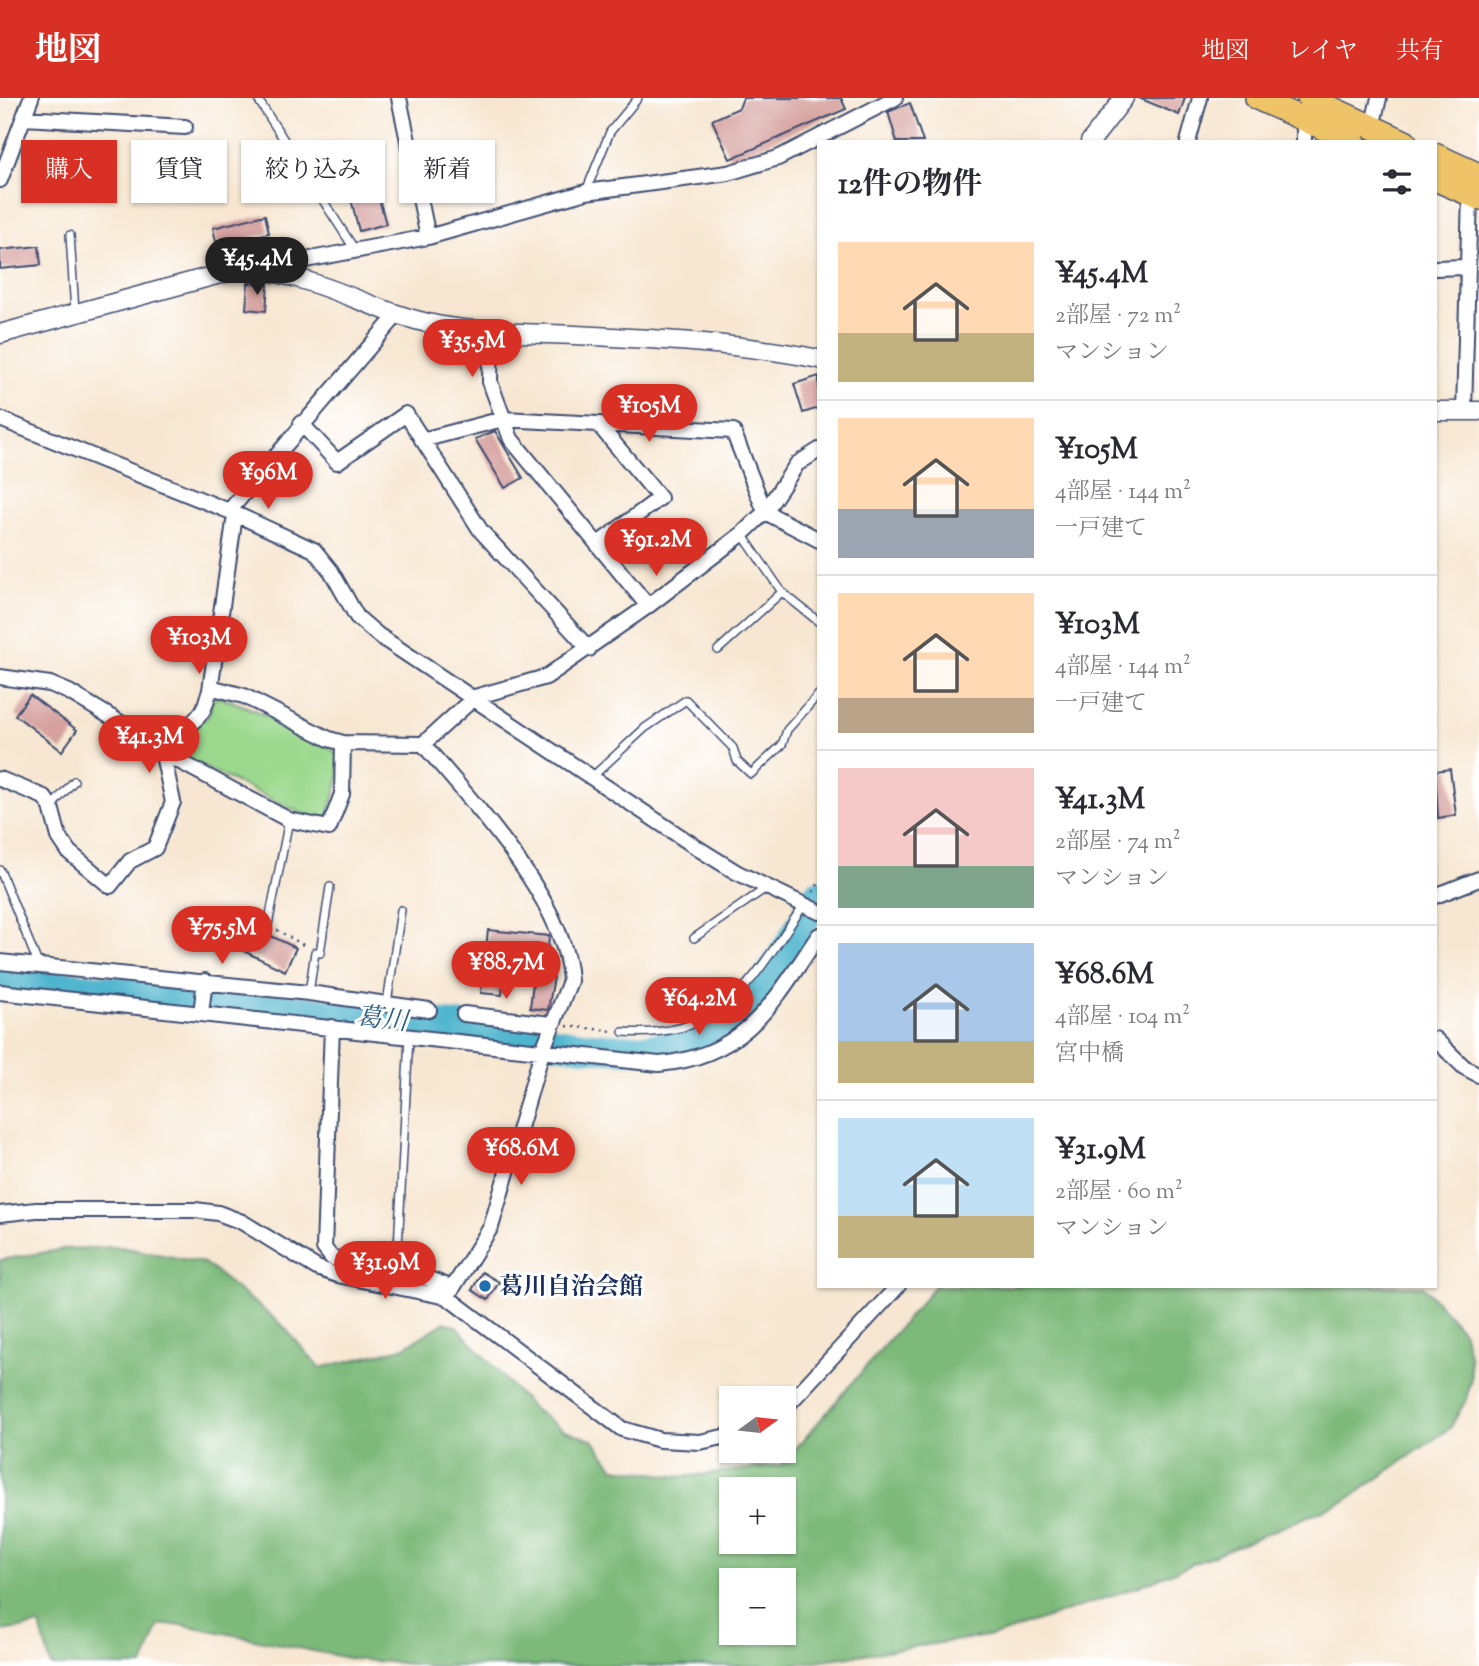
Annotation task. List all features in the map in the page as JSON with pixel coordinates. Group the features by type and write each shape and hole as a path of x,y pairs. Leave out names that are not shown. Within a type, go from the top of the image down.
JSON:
{"main road":[{"path":"1257,98 1307,108 1363,134 1394,140"},
{"path":"1437,156 1477,186"},
{"path":"1437,178 1477,186"}],"street":[{"path":"0,180 31,98"},
{"path":"399,98 428,237"},
{"path":"259,269 428,237 586,192 741,169 778,158 895,98"},
{"path":"1092,140 1124,98"},
{"path":"1189,140 1200,98"},
{"path":"1363,134 1379,98"},
{"path":"1304,140 1307,108"},
{"path":"24,118 185,127"},
{"path":"1437,411 1471,411 1466,267 1477,186"},
{"path":"1437,268 1466,267"},
{"path":"0,334 238,269 259,269 288,274 396,316 491,331 757,346 817,359"},
{"path":"161,747 202,712 210,690 232,513 301,423 396,316"},
{"path":"491,331 490,382 511,439 648,606"},
{"path":"301,423 337,462 406,414 481,531 589,649"},
{"path":"0,419 232,513 314,550 331,572 357,617 378,635 475,697 699,849 767,888 810,908"},
{"path":"422,440 503,419 733,430 765,512 817,539"},
{"path":"598,424 660,498 598,544"},
{"path":"210,690 244,696 329,739 343,743 423,744 475,697 545,677 648,606 742,534 765,512 797,464 815,455"},
{"path":"0,677 50,684 69,692 289,820 329,828 342,794 343,743"},
{"path":"423,744 513,856 559,932 565,946 570,981 542,1052 492,1227 450,1293"},
{"path":"0,779 44,797 51,807 59,837 69,852 110,886 131,861 155,848 173,802 161,747"},
{"path":"1437,895 1479,879"},
{"path":"0,992 660,1064 678,1062 715,1050 732,1042 759,1021 817,938"},
{"path":"0,962 205,981 429,1010"},
{"path":"201,1013 205,981"},
{"path":"464,1014 551,1024"},
{"path":"332,1027 324,1248 332,1258 397,1267 450,1293 622,1429 660,1440 700,1442 719,1438"},
{"path":"1437,1041 1464,1067 1479,1075"},
{"path":"0,1214 36,1210 195,1210 218,1213 242,1222 317,1268 337,1275 450,1293"},
{"path":"796,1396 896,1288"}],"lane":[{"path":"257,98 355,250"},
{"path":"586,192 610,132 638,98"},
{"path":"69,234 75,313"},
{"path":"742,534 782,592 817,620"},
{"path":"718,650 782,592"},
{"path":"592,777 645,728 686,700 733,748 737,761 751,774 782,745 787,730 817,696"},
{"path":"51,807 74,781"},
{"path":"268,925 289,820"},
{"path":"0,870 39,966"},
{"path":"309,993 315,952 320,953 330,887"},
{"path":"694,938 767,888"},
{"path":"623,1032 679,1030 703,1021 729,1006 810,908"},
{"path":"387,1003 401,911"},
{"path":"397,1267 410,1036"}],"path":[{"path":"268,925 315,952"},
{"path":"551,1024 623,1032"}],"green space":[{"path":"218,697 303,732 338,756 340,771 327,819 320,822 174,753 173,741 208,717 213,699"},
{"path":"120,1247 204,1263 281,1324 320,1368 403,1348 445,1322 457,1327 531,1407 562,1429 593,1440 614,1468 682,1477 796,1463 796,1449 933,1288 1425,1288 1463,1331 1469,1354 1471,1379 1466,1400 1450,1428 1345,1501 1137,1587 1001,1634 782,1666 434,1666 353,1659 184,1625 159,1625 143,1666 51,1666 40,1625 0,1631 0,1260 64,1249"}],"building":[{"path":"743,98 841,98 846,109 730,159 712,120 739,108"},
{"path":"1139,98 1185,98 1179,115"},
{"path":"910,103 922,140 896,140 888,112"},
{"path":"352,203 380,203 386,224 359,231"},
{"path":"265,215 269,233 217,246 213,228"},
{"path":"39,246 41,265 0,269 0,250"},
{"path":"248,283 268,284 266,311 246,309"},
{"path":"817,377 817,409 803,413 794,384"},
{"path":"495,431 523,478 505,488 475,439"},
{"path":"30,695 77,730 62,751 15,715"},
{"path":"1450,769 1456,815 1438,818 1437,771"},
{"path":"236,919 296,948 285,971 225,942"},
{"path":"488,930 549,936 546,970 505,965 502,995 481,993"},
{"path":"534,974 554,977 548,1010 530,1008"},
{"name":"葛川自治会館","path":"482,1272 499,1282 488,1300 472,1290"}],"waterway":[{"name":"葛川","path":"0,979 466,1027 599,1048 668,1046 699,1038 726,1023 741,1010 767,980 817,897"}],"place":[{"name":"葛川自治会館","path":"485,1286"}]}
